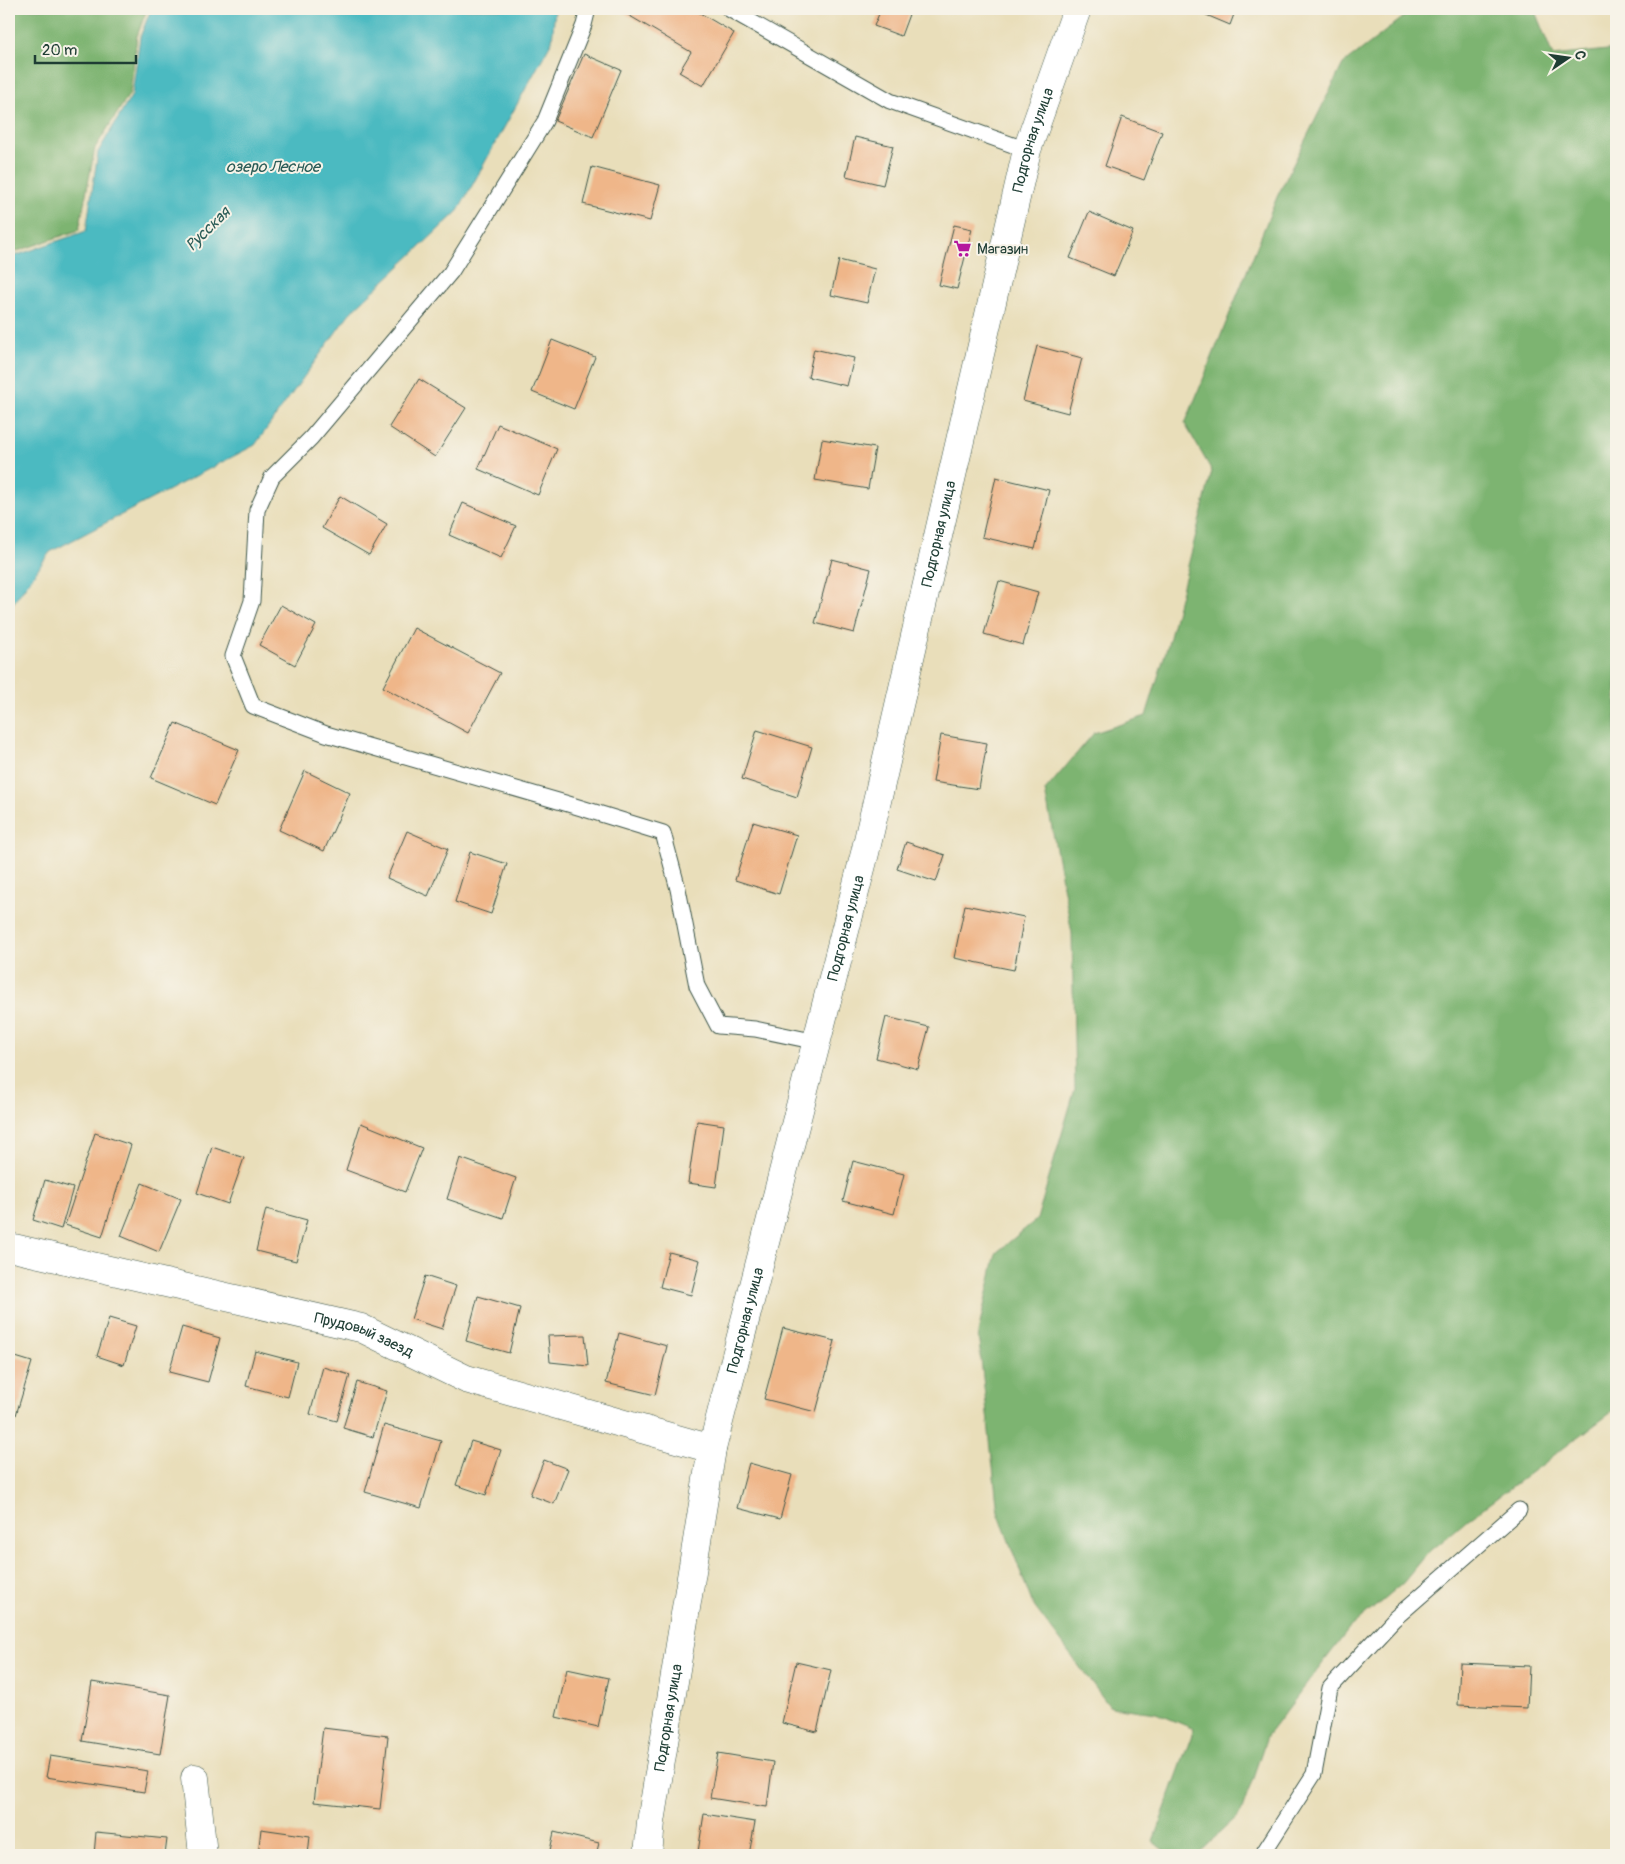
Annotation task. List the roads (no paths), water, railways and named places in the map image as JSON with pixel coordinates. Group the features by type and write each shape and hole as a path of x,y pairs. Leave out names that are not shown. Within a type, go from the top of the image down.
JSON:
{"street":[{"name":"Подгорная улица","path":"648,1855 653,1812 712,1449 865,853 1027,150 1077,9"},
{"name":"Прудовый заезд","path":"9,1247 361,1328 466,1379 712,1449"},
{"path":"195,1778 203,1855"}],"lane":[{"path":"588,9 584,25 545,121 451,272 311,438 272,477 257,510 252,601 233,656 253,706 326,734 663,833 678,889 697,986 718,1026 755,1029 817,1042"},
{"path":"729,9 890,102 1027,150"},
{"path":"1262,1855 1314,1774 1330,1688 1394,1619 1519,1510"}],"water":[{"name":"озеро Лесное","path":"151,9 555,9 552,41 458,211 349,314 255,445 50,552 9,609 9,258 86,231 98,152 132,95 140,37"}],"place":[{"name":"Магазин","path":"963,249"}],"water label":[{"name":"Русская","path":"208,229"}]}
